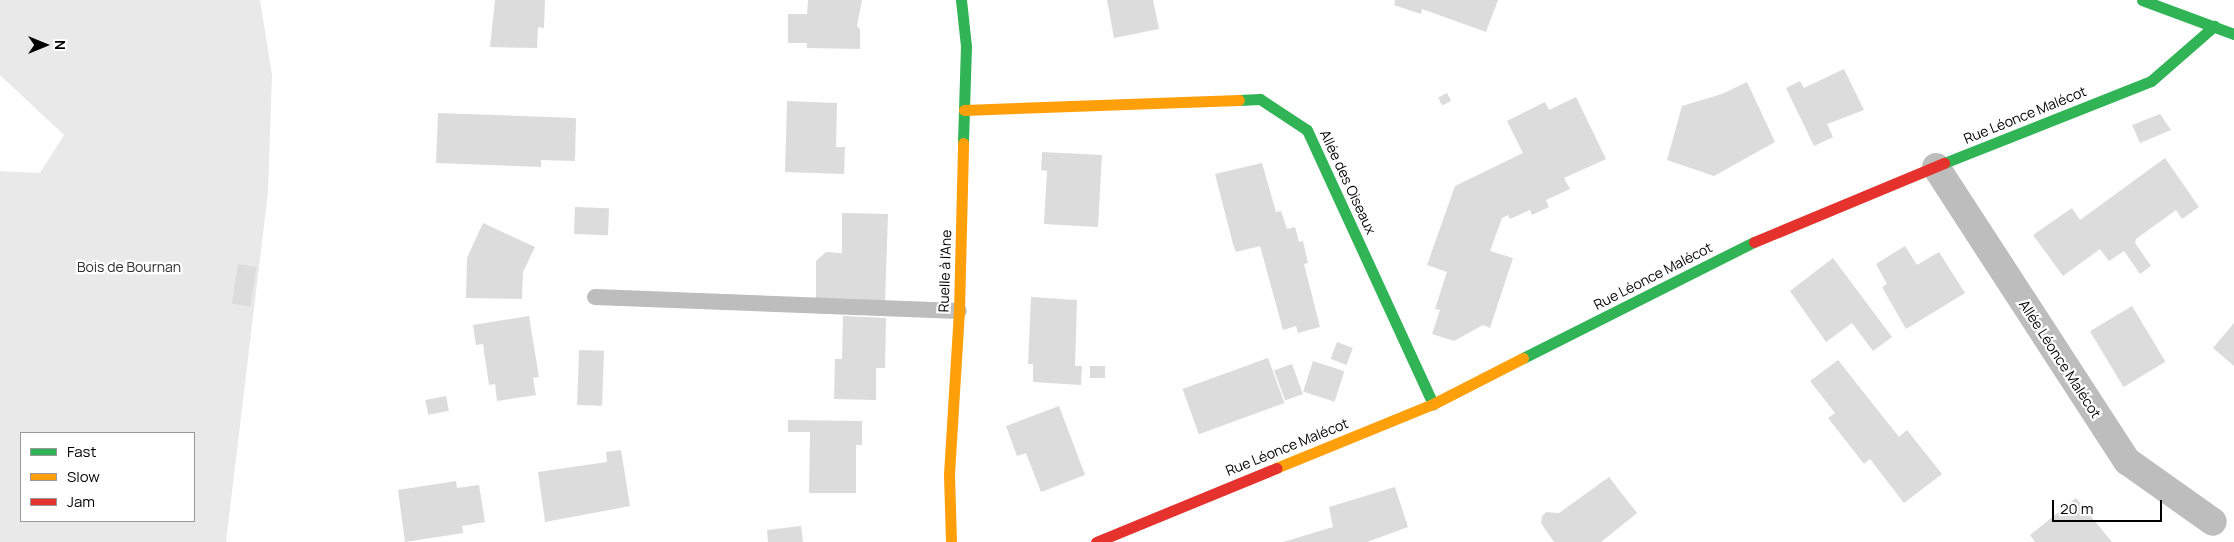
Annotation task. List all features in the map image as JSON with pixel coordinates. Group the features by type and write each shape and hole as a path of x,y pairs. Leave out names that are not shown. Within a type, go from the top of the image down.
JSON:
{"street":[{"name":"Ruelle à l'Ane","path":"951,542 949,474 959,311 966,46 960,0"},
{"path":"2142,0 2234,34"},
{"name":"Rue Léonce Malécot","path":"1096,542 1433,404 1778,229 1936,168 2150,81 2214,26"},
{"name":"Allée des Oiseaux","path":"964,110 1260,99 1307,130 1433,404"},
{"name":"Allée Léonce Malécot","path":"1936,168 2127,461 2214,522"}],"lane":[{"path":"595,297 959,311"}],"green space":[{"name":"Bois de Bournan","path":"0,0 260,0 272,75 268,192 226,542 0,542 0,171 40,173 64,135 0,75"}],"building":[{"path":"495,0 545,0 544,28 538,27 537,48 490,47"},
{"path":"808,0 862,0 857,26 860,29 860,49 807,48 807,43 788,43 788,14 807,14"},
{"path":"1107,0 1153,0 1159,29 1114,38"},
{"path":"1395,0 1498,0 1486,32 1422,9 1421,14 1394,5"},
{"path":"1844,69 1864,110 1827,124 1833,137 1814,146 1786,88 1800,81 1804,88"},
{"path":"1747,82 1775,142 1714,176 1667,160 1682,106 1722,94"},
{"path":"1447,93 1451,101 1442,106 1438,98"},
{"path":"1576,97 1606,159 1564,178 1570,189 1546,200 1549,207 1532,215 1530,210 1510,219 1508,215 1502,218 1490,251 1513,258 1490,328 1483,325 1454,341 1432,334 1440,310 1435,309 1447,272 1427,265 1455,186 1523,153 1507,121 1545,102 1549,110"},
{"path":"787,101 837,103 836,147 845,147 844,174 785,172"},
{"path":"438,113 576,118 575,161 541,160 541,167 436,163"},
{"path":"2160,114 2171,130 2140,143 2132,125"},
{"path":"1042,152 1102,155 1098,227 1044,224 1047,171 1041,170"},
{"path":"2165,158 2199,207 2182,219 2176,210 2136,239 2135,243 2151,266 2140,274 2124,251 2109,261 2100,249 2063,276 2033,235 2072,208 2080,220"},
{"path":"1262,163 1276,212 1281,211 1287,229 1295,227 1299,242 1303,241 1308,263 1304,264 1320,327 1298,333 1296,326 1283,330 1260,246 1236,252 1233,244 1215,174"},
{"path":"575,207 609,208 608,235 574,234"},
{"path":"842,213 888,214 885,302 816,300 816,261 826,252 842,253"},
{"path":"483,223 535,247 523,272 522,299 466,298 467,258"},
{"path":"1905,246 1917,265 1939,252 1965,293 1906,329 1882,287 1887,284 1876,264"},
{"path":"1833,258 1892,337 1873,351 1852,323 1826,342 1790,291"},
{"path":"238,264 257,267 251,306 232,304"},
{"path":"1031,297 1077,300 1075,366 1082,366 1081,385 1033,382 1033,364 1028,364"},
{"path":"2132,306 2165,362 2123,387 2090,331"},
{"path":"529,316 539,377 533,378 536,395 497,401 495,384 489,385 483,344 476,345 473,325"},
{"path":"843,316 886,318 885,368 876,368 876,400 834,399 835,359 842,359"},
{"path":"2234,323 2234,366 2213,348"},
{"path":"1337,342 1353,348 1346,365 1331,359"},
{"path":"579,350 604,351 602,406 577,405"},
{"path":"1268,358 1284,403 1199,434 1182,389"},
{"path":"1838,360 1899,437 1907,430 1942,474 1904,503 1870,459 1864,464 1828,418 1835,413 1810,381"},
{"path":"1313,361 1344,371 1334,402 1303,391"},
{"path":"1292,364 1303,394 1285,401 1274,370"},
{"path":"1090,366 1105,366 1105,378 1090,378"},
{"path":"446,396 449,411 428,415 425,400"},
{"path":"1059,406 1085,475 1041,492 1026,453 1017,456 1006,426"},
{"path":"788,420 862,421 862,445 856,445 856,493 809,493 810,432 788,432"},
{"path":"621,450 630,506 545,522 538,472 607,462 606,452"},
{"path":"1609,477 1637,513 1601,542 1554,542 1541,523 1542,516 1546,512 1559,513"},
{"path":"456,481 457,488 479,485 485,522 462,526 463,533 405,542 398,490"},
{"path":"1395,487 1408,527 1367,542 1283,542 1333,527 1329,507"},
{"path":"2076,498 2112,542 2035,542 2030,535"},
{"path":"801,526 803,542 768,542 767,530"}],"traffic: fast":[{"path":"961,0 966,46 963,143"},
{"path":"2142,0 2234,34"},
{"path":"1944,163 2151,81 2214,26"},
{"path":"1239,100 1260,99 1307,130 1433,404"},
{"path":"1523,358 1754,242"}],"traffic: slow":[{"path":"964,110 1239,100"},
{"path":"951,542 949,474 959,311 963,143"},
{"path":"1276,468 1433,404 1523,358"}],"traffic: jam":[{"path":"1754,242 1944,163"},
{"path":"1096,542 1276,468"}]}
